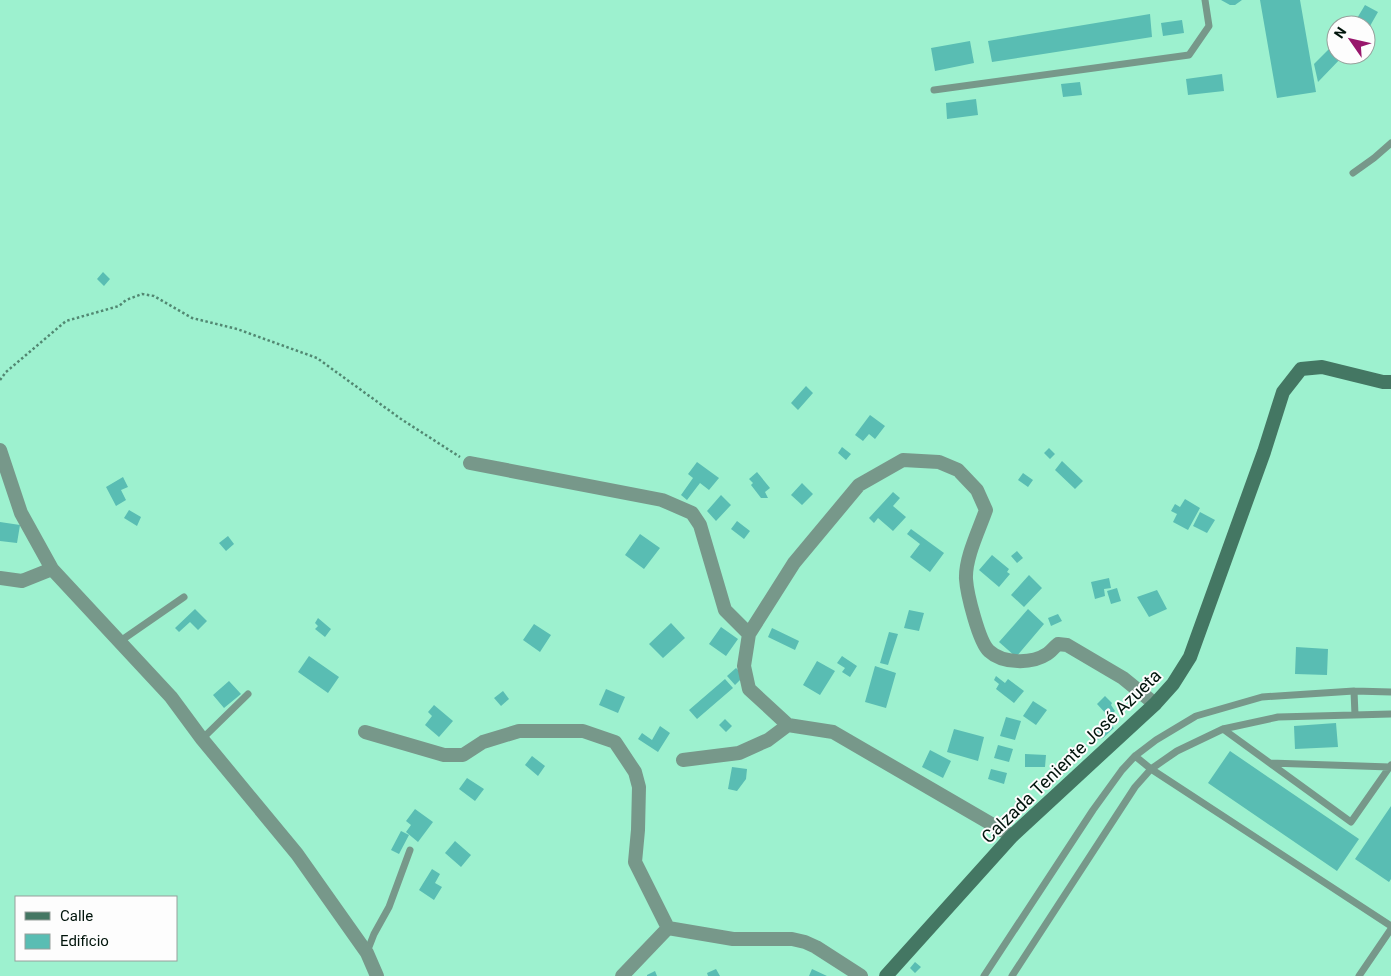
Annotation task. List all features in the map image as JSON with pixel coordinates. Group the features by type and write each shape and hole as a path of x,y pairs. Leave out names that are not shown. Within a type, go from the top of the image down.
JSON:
{"main road":[{"name":"Calzada Teniente José Azueta","path":"886,976 1012,836 1155,704 1173,684 1190,657 1264,452 1283,392 1301,369 1322,367 1383,382 1391,382"}],"street":[{"path":"0,450 21,513 52,569 171,697 202,739 297,854 367,953 377,976"},
{"path":"1012,836 833,732 788,725 749,689 744,666 749,634 794,562 859,485 903,460 939,462 958,470 977,490 986,510 970,553 966,579 976,625 989,651 1006,660 1031,661 1047,654 1058,644 1067,646 1123,678 1155,704"},
{"path":"470,463 662,500 692,513 700,524 725,610 749,634"},
{"path":"0,578 22,581 52,569"},
{"path":"683,760 739,754 768,740 788,725"},
{"path":"365,732 444,755 462,755 483,742 519,731 583,731 615,742 635,772 639,787 635,862 668,928"},
{"path":"622,976 668,928"},
{"path":"668,928 733,939 792,939 805,942 861,976"}],"lane":[{"path":"934,90 1189,55 1209,26 1205,0"},
{"path":"1353,173 1391,143"},
{"path":"119,642 184,597"},
{"path":"984,976 1093,810 1122,770 1135,756 1156,740 1196,716 1262,698 1354,691 1391,692"},
{"path":"1354,691 1355,715"},
{"path":"202,739 248,694"},
{"path":"1012,976 1135,787 1151,769 1177,751 1223,729 1278,717 1391,714"},
{"path":"1223,729 1350,822 1390,766"},
{"path":"1135,756 1151,769 1391,928 1359,976"},
{"path":"1269,763 1390,766"},
{"path":"367,953 374,934 389,907 410,850"}],"path":[{"path":"0,380 6,372 66,321 119,306 126,300 142,294 154,296 192,318 237,329 317,358 401,419 470,463"}],"building":[{"path":"1221,0 1242,0 1235,5 1230,5"},
{"path":"1260,0 1300,0 1316,92 1277,98"},
{"path":"1365,5 1378,12 1376,16 1359,15"},
{"path":"1150,14 1152,37 992,62 988,41"},
{"path":"1182,20 1184,33 1163,36 1161,23"},
{"path":"970,41 974,63 935,71 931,48"},
{"path":"1326,52 1326,65 1334,65 1318,82 1314,64"},
{"path":"1222,74 1224,91 1188,95 1186,79"},
{"path":"1080,82 1082,95 1063,97 1061,84"},
{"path":"976,99 978,115 947,119 946,103"},
{"path":"103,272 110,279 104,286 97,279"},
{"path":"806,386 813,393 798,410 791,403"},
{"path":"870,415 885,426 875,439 869,434 863,441 855,435"},
{"path":"842,447 851,454 846,460 838,453"},
{"path":"1049,448 1055,454 1050,459 1044,453"},
{"path":"1062,461 1083,481 1075,489 1055,470"},
{"path":"697,462 719,478 709,490 700,483 687,500 681,495 693,478 688,474"},
{"path":"757,472 770,488 765,492 768,498 761,498 751,485 753,483 749,479"},
{"path":"1023,473 1033,480 1028,487 1018,480"},
{"path":"123,477 128,487 121,490 126,500 116,506 106,487"},
{"path":"802,483 813,494 802,505 791,495"},
{"path":"893,492 900,498 893,506 906,517 893,531 878,518 874,523 869,518"},
{"path":"721,495 731,505 716,521 707,511"},
{"path":"1185,499 1200,508 1188,530 1173,522 1177,514 1171,511 1175,504 1180,507"},
{"path":"129,510 141,517 137,526 124,518"},
{"path":"1200,512 1215,520 1207,533 1193,526"},
{"path":"737,521 750,531 744,539 731,529"},
{"path":"0,522 20,525 17,543 0,541"},
{"path":"911,529 944,553 930,572 910,557 920,544 907,534"},
{"path":"640,534 660,548 644,569 625,555"},
{"path":"228,536 234,544 226,551 219,543"},
{"path":"1017,551 1023,558 1017,563 1011,556"},
{"path":"992,555 1009,569 1007,572 1010,574 999,587 979,570"},
{"path":"1029,575 1042,588 1024,607 1011,595"},
{"path":"1109,578 1111,588 1104,589 1105,596 1095,599 1091,582"},
{"path":"1117,588 1121,601 1111,604 1107,591"},
{"path":"1157,590 1167,609 1149,617 1137,597"},
{"path":"195,609 207,621 198,630 190,622 179,632 175,628"},
{"path":"1028,609 1044,624 1016,657 999,642"},
{"path":"909,610 924,613 919,631 904,628"},
{"path":"1058,614 1062,621 1051,626 1048,618"},
{"path":"318,618 331,629 325,637 315,629 318,626 315,623"},
{"path":"671,623 685,638 663,658 649,644"},
{"path":"534,624 551,635 540,652 523,640"},
{"path":"721,627 738,639 726,656 709,644"},
{"path":"772,628 799,641 795,650 768,637"},
{"path":"889,632 898,634 888,665 880,663"},
{"path":"1296,647 1328,649 1327,675 1295,674"},
{"path":"309,656 339,677 328,693 298,672"},
{"path":"842,656 857,666 850,677 842,672 845,668 837,663"},
{"path":"817,661 835,671 820,695 803,685"},
{"path":"875,666 896,673 886,708 865,702"},
{"path":"736,668 744,676 735,685 727,676"},
{"path":"996,676 1005,683 1008,679 1024,691 1014,703 996,689 999,684 994,680"},
{"path":"725,679 733,688 697,719 689,710"},
{"path":"229,681 241,694 224,708 213,695"},
{"path":"606,689 625,697 618,713 599,705"},
{"path":"503,691 509,699 501,706 494,698"},
{"path":"1105,696 1112,703 1111,705 1115,711 1109,717 1097,704"},
{"path":"1033,701 1047,710 1036,725 1023,716"},
{"path":"434,705 453,721 439,737 425,725 432,716 428,712"},
{"path":"1006,717 1021,721 1015,740 1000,736"},
{"path":"725,719 732,726 726,732 719,725"},
{"path":"1106,721 1114,728 1103,738 1093,741 1095,736 1099,735 1096,732"},
{"path":"1336,723 1338,747 1295,749 1294,726"},
{"path":"660,726 670,733 658,752 638,739 642,733 652,740"},
{"path":"954,729 984,737 978,761 947,752"},
{"path":"998,745 1013,749 1009,762 994,758"},
{"path":"930,750 951,761 943,778 922,767"},
{"path":"1230,751 1359,839 1337,871 1208,783"},
{"path":"1025,754 1046,755 1045,767 1025,767"},
{"path":"532,756 545,766 538,776 525,765"},
{"path":"732,767 747,769 746,779 737,791 728,789"},
{"path":"991,769 1007,773 1004,784 988,779"},
{"path":"467,778 484,789 475,801 459,789"},
{"path":"1391,806 1391,879 1389,882 1355,859"},
{"path":"415,809 433,822 418,842 406,832 411,825 406,821"},
{"path":"401,831 409,835 399,854 391,850"},
{"path":"455,841 471,855 461,867 445,853"},
{"path":"432,869 440,874 435,883 442,887 434,900 419,890"},
{"path":"915,962 921,967 915,973 910,968"},
{"path":"716,969 720,976 708,976 707,973"},
{"path":"812,969 827,976 809,976"},
{"path":"655,971 657,976 647,976 647,975"}]}
